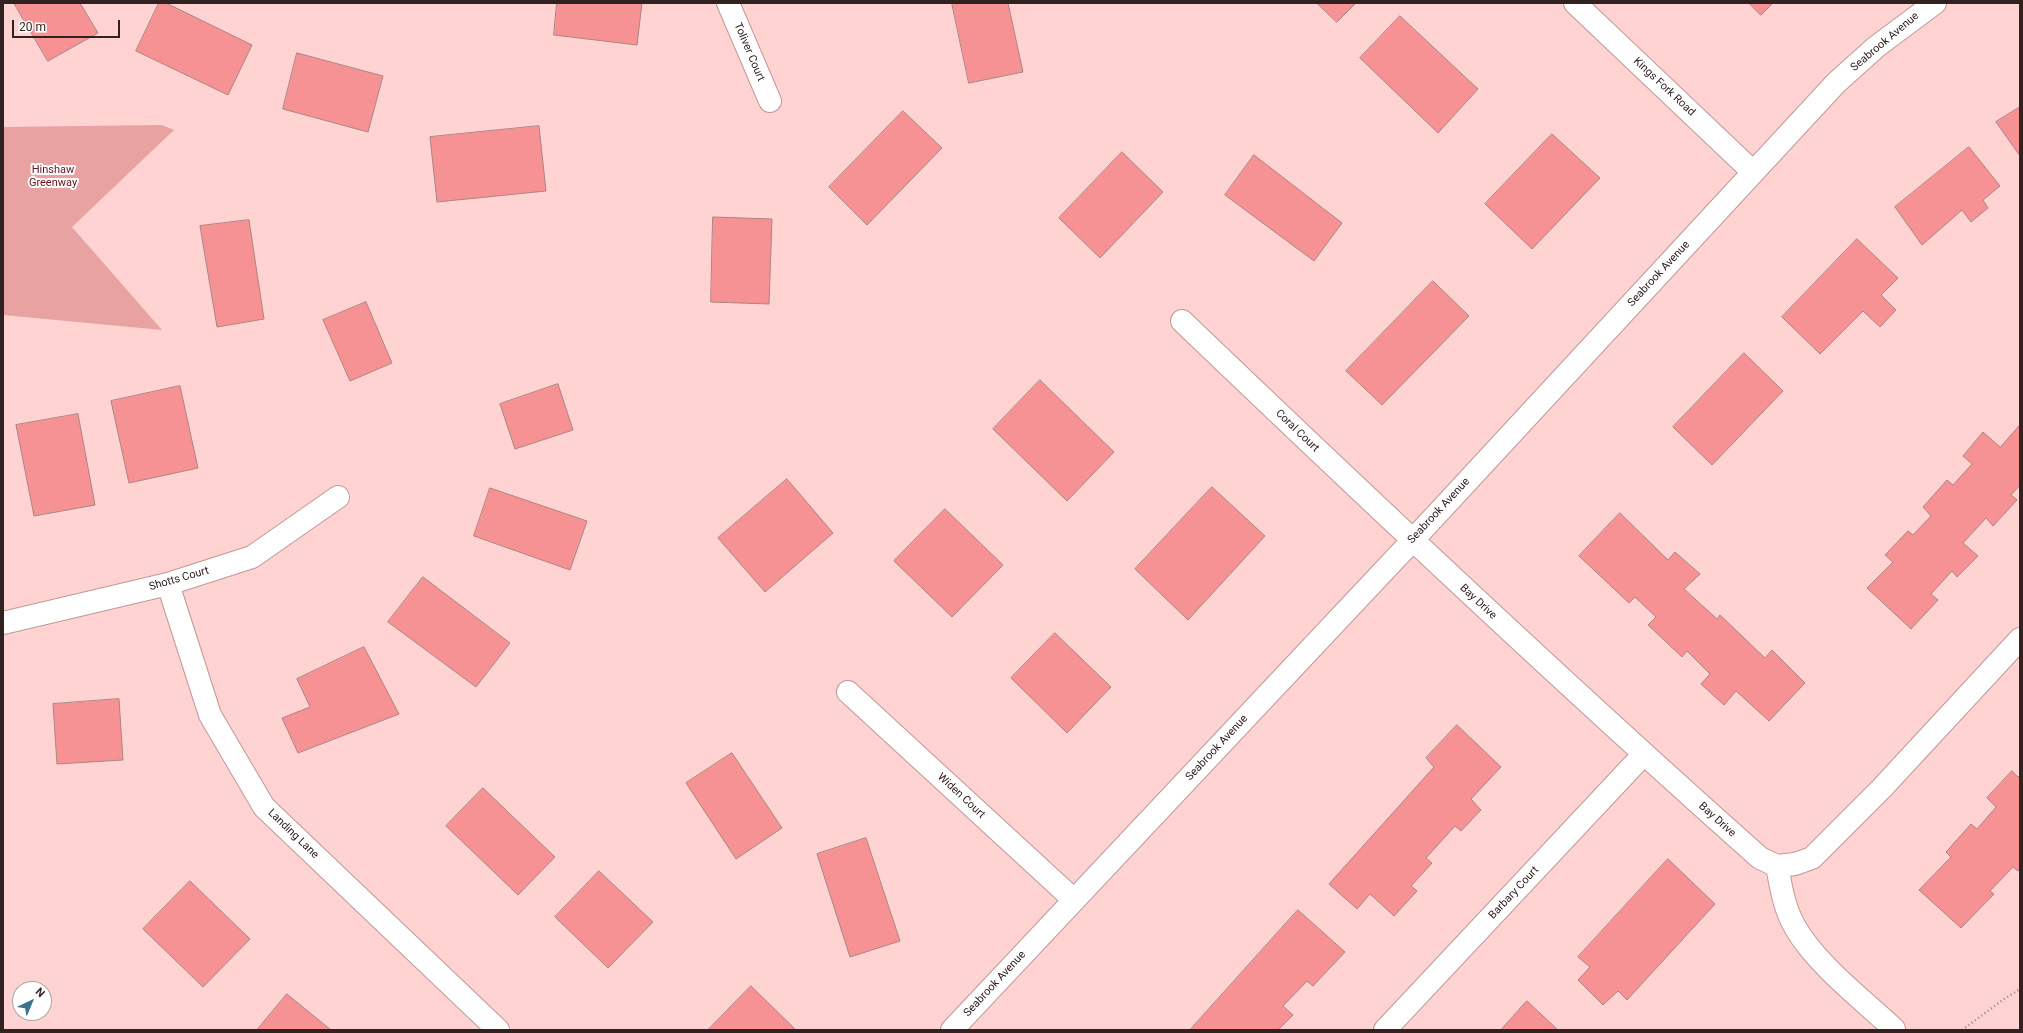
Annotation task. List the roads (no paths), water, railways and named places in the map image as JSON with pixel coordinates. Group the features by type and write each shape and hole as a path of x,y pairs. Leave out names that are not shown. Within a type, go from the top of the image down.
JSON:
{"street":[{"name":"Toliver Court","path":"728,3 770,101"},
{"name":"Kings Fork Road","path":"1575,3 1753,172"},
{"name":"Seabrook Avenue","path":"952,1030 1412,541 1836,83 1876,47 1935,3"},
{"name":"Coral Court","path":"1182,321 1412,541"},
{"name":"Shotts Court","path":"3,622 168,584 252,557 338,497"},
{"name":"Bay Drive","path":"1412,541 1644,755 1760,858 1776,866"},
{"name":"Landing Lane","path":"168,584 210,715 264,807 498,1030"},
{"path":"1894,1029 1808,948 1794,926 1786,906 1776,866 1795,864 1812,858 1882,788 2020,639"},
{"name":"Widen Court","path":"848,692 1074,900"},
{"name":"Barbary Court","path":"1385,1030 1644,755"}],"park label":[{"name":"Hinshaw Greenway","path":"53,176"}]}
